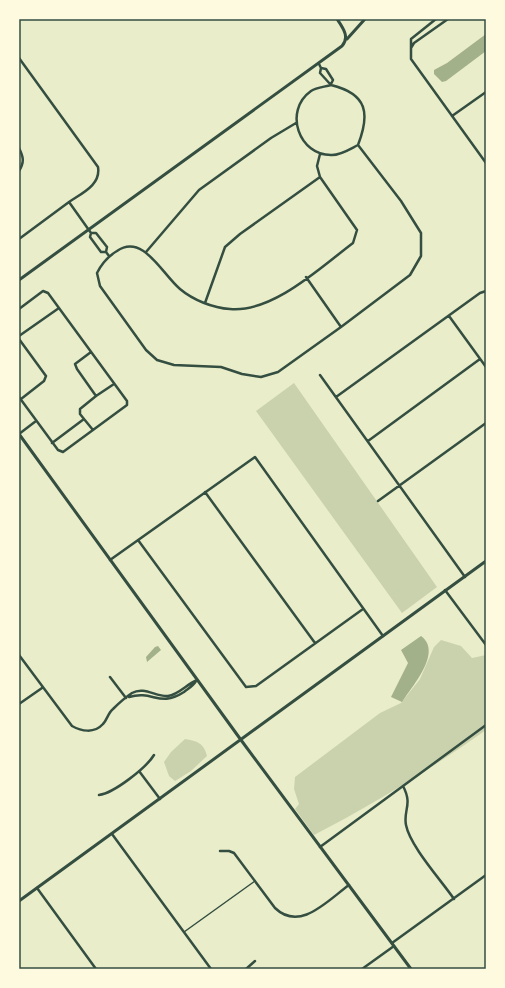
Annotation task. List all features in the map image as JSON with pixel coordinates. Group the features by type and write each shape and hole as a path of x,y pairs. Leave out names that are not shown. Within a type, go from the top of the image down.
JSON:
{"street":[{"path":"337,19 344,30 347,39"},
{"path":"19,280 90,231 342,46 365,19"},
{"path":"436,19 415,34 411,39 411,59 413,64 486,163"},
{"path":"411,49 414,43 448,19"},
{"path":"19,58 98,167 99,174 97,181 19,239"},
{"path":"318,64 321,68 326,69 333,80 331,85"},
{"path":"321,68 320,73 328,83 345,89 354,95 364,108 365,127 358,146 334,155 320,154 306,146 299,134 296,123 299,106 311,92 331,85"},
{"path":"452,116 486,92"},
{"path":"146,252 199,190 271,138 296,123"},
{"path":"320,154 318,166 320,177 357,230 353,243 288,292 261,306 231,309 205,303 180,289 146,252 132,245 122,247 102,263 97,273 100,286 146,350 157,360 174,365 221,367 246,375 261,377 278,372 410,275 420,256 421,233 401,201 358,146"},
{"path":"19,148 23,157 22,166 19,171"},
{"path":"205,303 225,247 240,234 320,177"},
{"path":"69,202 90,231 96,233 106,247 106,252 109,256"},
{"path":"90,231 90,237 101,252 106,252"},
{"path":"306,277 341,327"},
{"path":"19,309 43,291 48,292 126,401 127,405 63,452 58,450 52,443 20,398 44,381 46,376 19,338 59,308"},
{"path":"336,397 480,293 486,291"},
{"path":"449,316 486,368"},
{"path":"91,352 75,364 76,369 96,396"},
{"path":"368,441 480,359"},
{"path":"320,375 465,577"},
{"path":"93,430 80,414 80,409 114,384"},
{"path":"52,443 84,419"},
{"path":"36,422 19,434 197,680 411,969"},
{"path":"378,501 486,423"},
{"path":"110,560 255,457 383,636"},
{"path":"205,492 315,643"},
{"path":"138,540 246,687 256,686 363,609"},
{"path":"19,901 486,561"},
{"path":"445,590 486,645"},
{"path":"19,655 42,688 72,726 79,730 88,731 96,729 102,724 113,709 132,693 143,691 170,696 197,680"},
{"path":"110,677 126,698"},
{"path":"19,704 42,688"},
{"path":"320,847 486,725"},
{"path":"99,795 106,794 139,771 149,763 154,755"},
{"path":"139,771 160,799"},
{"path":"403,786 409,801 406,824 412,840 454,899"},
{"path":"112,834 211,969"},
{"path":"220,851 229,851 234,853 282,915 295,918 313,911 349,885"},
{"path":"362,969 486,875"},
{"path":"37,888 96,969"},
{"path":"246,969 255,961"}],"lane":[{"path":"184,932 255,881"}],"shaded area":[{"path":"486,34 486,51 446,81 442,82 434,74 434,70 447,63"},
{"path":"294,383 437,587 402,613 256,411"},
{"path":"421,636 427,643 429,651 427,660 424,669 402,702 391,697 408,663 401,650"},
{"path":"441,640 461,646 472,658 486,655 486,730 402,786 314,835 295,809 299,804 294,789 295,777 380,713 401,703 420,679 434,647"},
{"path":"158,646 161,650 147,662 146,657 155,647"},
{"path":"185,739 202,745 207,756 191,771 175,781 169,776 164,762 171,752"}]}
